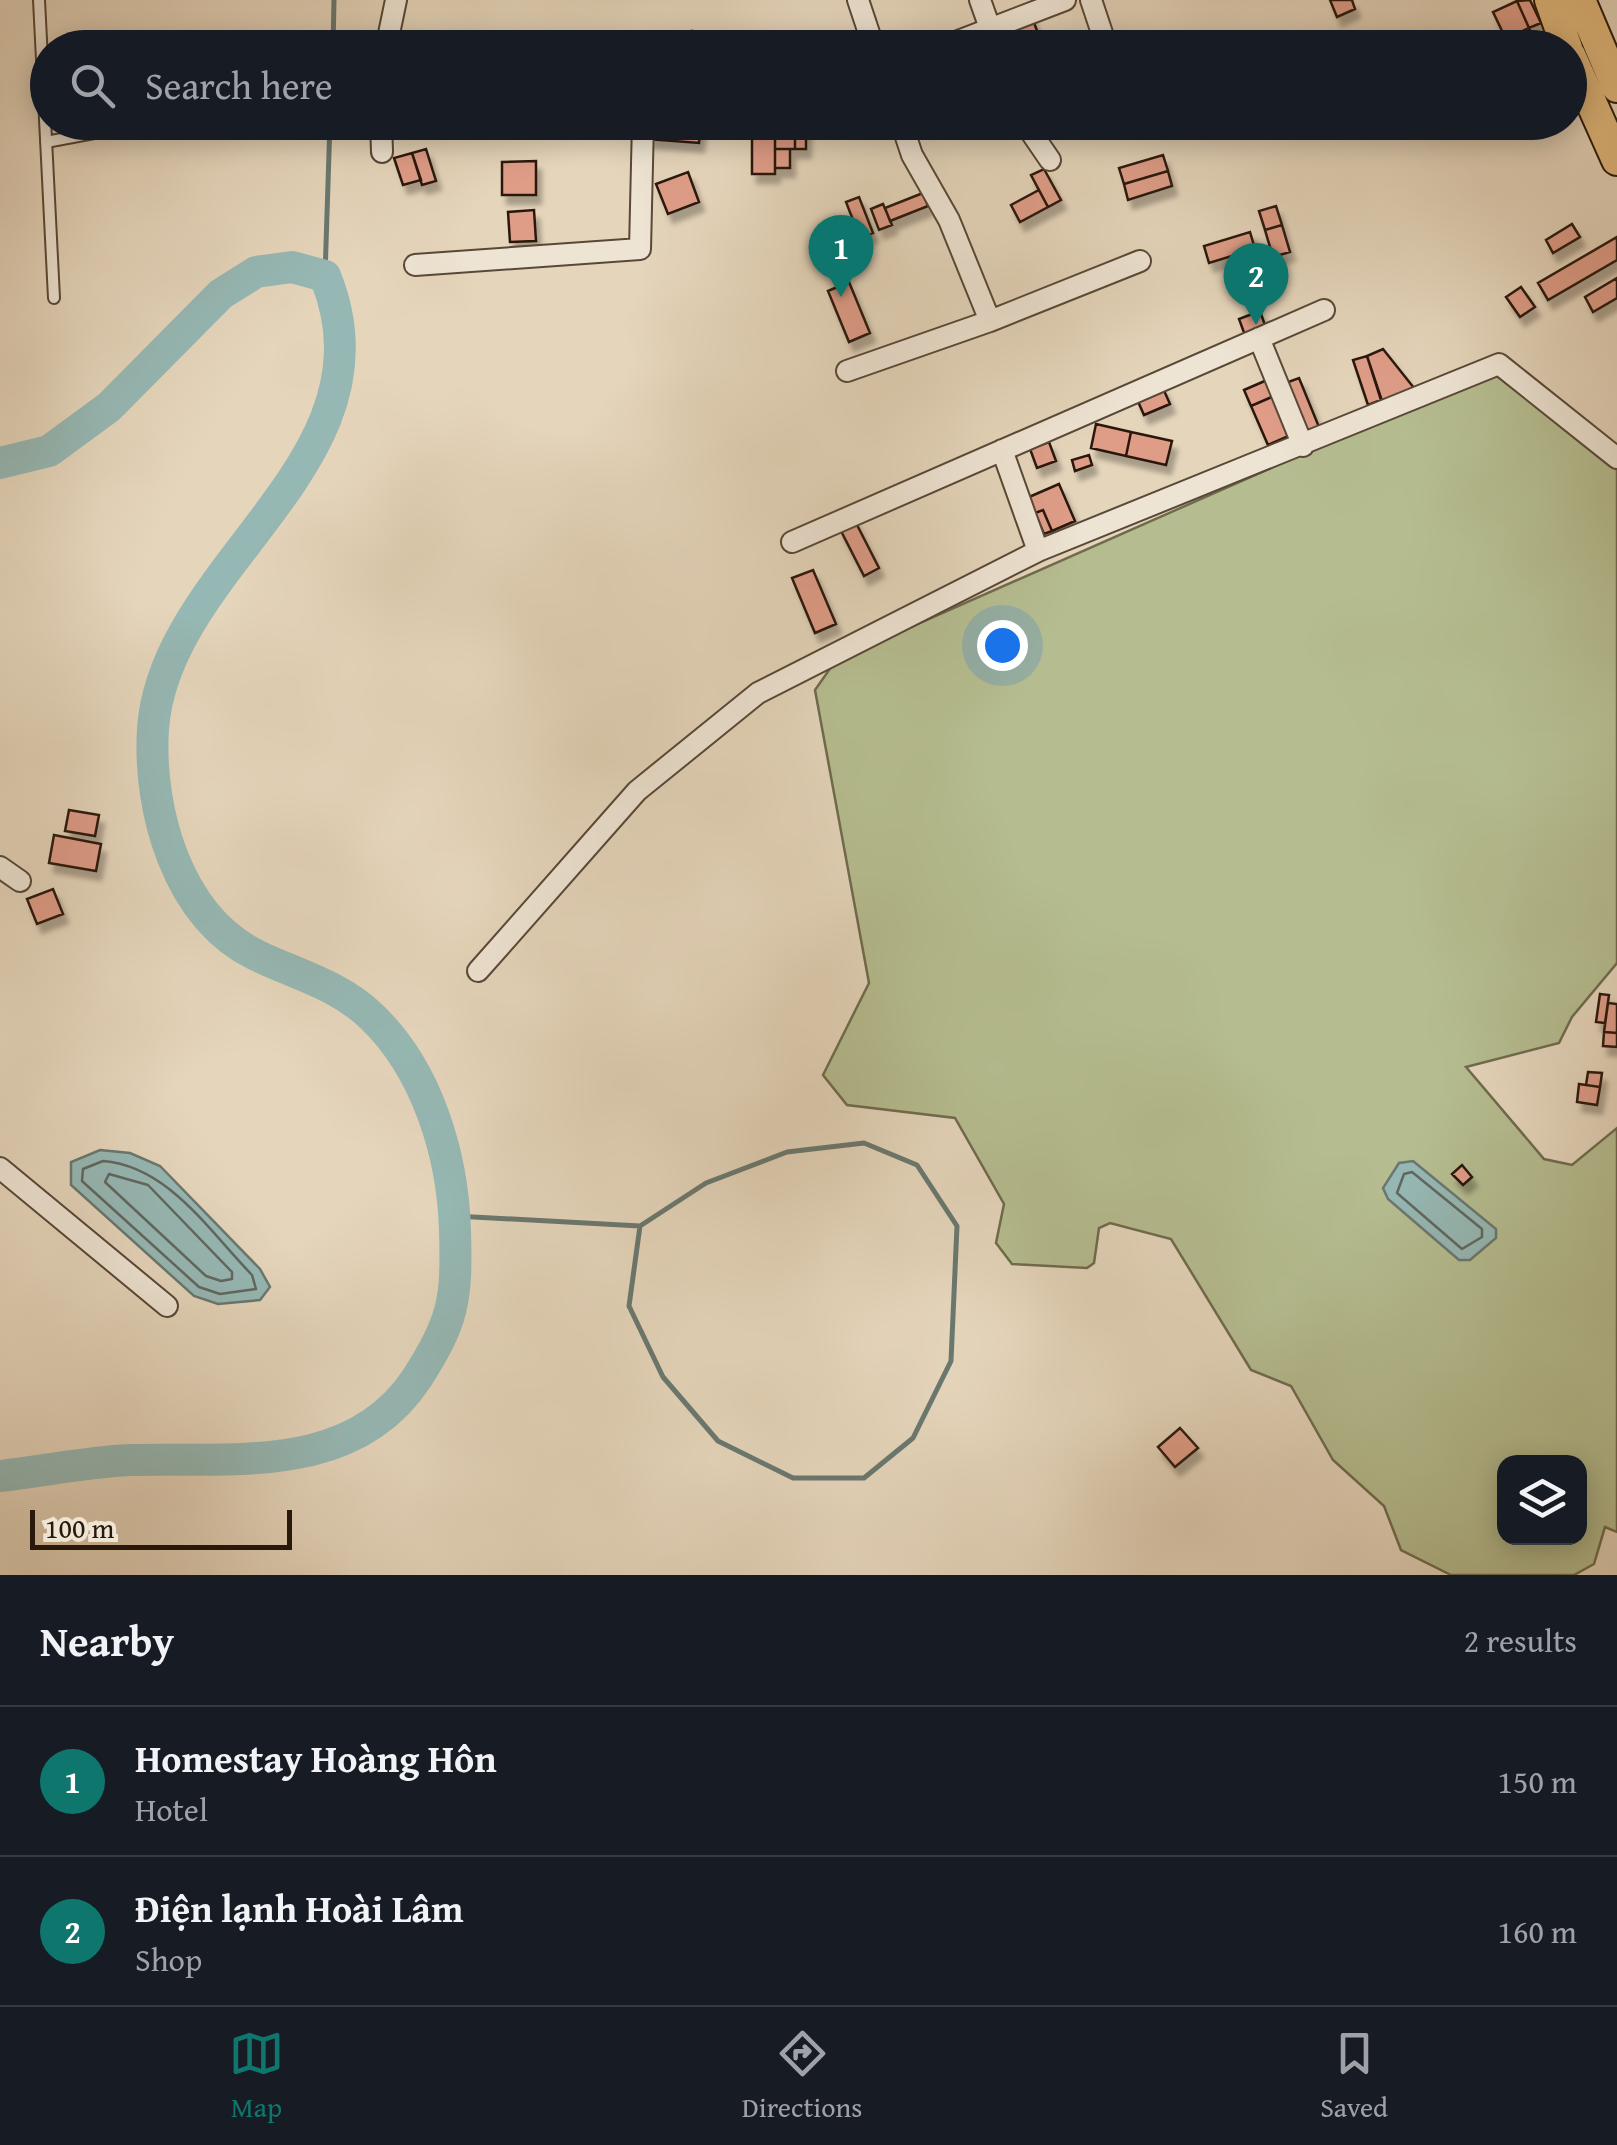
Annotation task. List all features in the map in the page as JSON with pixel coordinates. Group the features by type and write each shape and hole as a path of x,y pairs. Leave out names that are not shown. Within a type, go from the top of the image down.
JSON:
{"main road":[{"path":"1550,0 1561,30"},
{"path":"1580,0 1617,87"},
{"path":"1587,93 1617,160"}],"street":[{"path":"390,30 396,0"},
{"path":"858,0 868,30"},
{"path":"980,0 991,30"},
{"path":"1009,30 1065,0"},
{"path":"1091,0 1101,30"},
{"path":"382,140 382,152"},
{"path":"415,265 640,249 643,140"},
{"path":"907,140 949,220 990,320"},
{"path":"1036,140 1050,160"},
{"path":"846,371 1140,261"},
{"path":"792,542 1324,310"},
{"path":"1259,338 1304,446"},
{"path":"478,971 637,791 758,694 1038,551 1499,364 1617,458"},
{"path":"1002,450 1038,551"},
{"path":"0,867 20,881"},
{"path":"0,1168 168,1306"}],"lane":[{"path":"39,0 40,30"},
{"path":"54,298 46,142 57,140"}],"green space":[{"path":"1495,374 1510,378 1617,470 1617,963 1572,1017 1559,1043 1466,1067 1544,1159 1572,1165 1617,1128 1617,1532 1605,1527 1594,1564 1574,1575 1451,1575 1401,1550 1384,1506 1333,1460 1291,1386 1251,1370 1171,1239 1110,1223 1099,1228 1094,1263 1087,1268 1012,1264 996,1243 1004,1204 955,1118 847,1105 823,1075 869,983 815,690 836,660 1475,378"}],"water":[{"path":"100,1150 130,1153 160,1166 260,1269 270,1287 260,1300 218,1304 194,1296 71,1185 71,1162"},
{"path":"1413,1161 1496,1229 1496,1238 1470,1260 1459,1260 1388,1199 1383,1188 1399,1163"}],"building":[{"path":"1330,0 1352,0 1355,9 1337,17"},
{"path":"1530,0 1541,23 1529,28 1517,1"},
{"path":"1517,1 1529,28 1502,30 1493,12"},
{"path":"1031,15 1037,30 999,30 998,27"},
{"path":"752,140 775,140 775,174 752,174"},
{"path":"775,140 795,140 795,149 775,149"},
{"path":"795,140 806,140 806,149 795,149"},
{"path":"426,149 436,181 422,185 412,153"},
{"path":"775,149 790,149 790,168 775,168"},
{"path":"412,153 421,180 403,185 394,158"},
{"path":"1163,155 1168,171 1124,184 1119,168"},
{"path":"536,161 536,195 502,195 502,162"},
{"path":"1044,169 1061,200 1048,207 1031,175"},
{"path":"1168,171 1172,186 1128,200 1124,184"},
{"path":"688,172 699,202 668,214 656,184"},
{"path":"1039,190 1048,207 1020,222 1011,205"},
{"path":"923,193 928,206 890,221 885,208"},
{"path":"859,197 873,233 860,238 846,202"},
{"path":"883,204 892,225 879,230 871,209"},
{"path":"1276,206 1282,225 1265,230 1259,211"},
{"path":"534,210 536,241 510,242 508,212"},
{"path":"1572,224 1580,237 1553,253 1546,240"},
{"path":"1282,225 1290,252 1273,257 1265,230"},
{"path":"1250,232 1255,249 1209,263 1204,246"},
{"path":"1617,237 1617,260 1548,300 1538,283"},
{"path":"1617,278 1617,298 1593,312 1585,297"},
{"path":"849,282 870,333 849,342 828,291"},
{"path":"1521,287 1535,307 1520,317 1506,297"},
{"path":"1260,311 1267,331 1246,338 1239,319"},
{"path":"1383,349 1418,393 1383,404 1367,356"},
{"path":"1367,356 1381,400 1368,405 1353,360"},
{"path":"1299,378 1319,427 1303,434 1283,384"},
{"path":"1267,380 1274,396 1251,406 1244,390"},
{"path":"1162,386 1170,404 1144,415 1136,397"},
{"path":"1274,396 1291,435 1268,445 1251,406"},
{"path":"1096,424 1131,432 1126,456 1091,448"},
{"path":"1131,432 1172,441 1166,465 1126,456"},
{"path":"1049,442 1056,461 1037,468 1030,449"},
{"path":"1089,455 1092,465 1075,471 1072,460"},
{"path":"1059,484 1075,521 1052,531 1043,510 1035,513 1029,497"},
{"path":"1043,510 1052,531 1044,534 1035,513"},
{"path":"854,519 879,568 864,576 839,527"},
{"path":"813,570 836,624 815,633 792,578"},
{"path":"69,810 99,815 95,836 65,831"},
{"path":"54,835 101,844 96,871 49,863"},
{"path":"53,889 63,914 37,924 27,899"},
{"path":"1600,994 1609,995 1605,1023 1596,1022"},
{"path":"1608,1003 1617,1004 1617,1033 1604,1032"},
{"path":"1604,1032 1617,1033 1617,1047 1603,1046"},
{"path":"1588,1072 1602,1073 1600,1087 1586,1085"},
{"path":"1579,1084 1600,1087 1597,1105 1577,1102"},
{"path":"1462,1165 1472,1177 1463,1185 1452,1174"},
{"path":"1180,1428 1198,1448 1175,1467 1158,1447"}],"waterway":[{"path":"333,30 334,0"},
{"path":"325,276 329,140"},
{"path":"0,463 49,451 109,407 221,294 256,272 292,267 325,276 340,342 332,401 307,457 195,614 167,669 153,729 156,793 173,858 206,915 256,955 331,988 358,1005 391,1037 407,1061 422,1087 442,1144 453,1202 455,1255 451,1309 439,1341 417,1378 390,1410 360,1432 288,1455 114,1461 0,1476"},
{"path":"455,1216 640,1226 706,1183 787,1152 864,1143 917,1165 957,1226 951,1361 913,1438 864,1478 793,1478 718,1441 663,1377 629,1306 640,1226"}],"place":[{"name":"Homestay Hoàng Hôn","path":"841,297"},
{"name":"Điện lạnh Hoài Lâm","path":"1256,325"}]}
